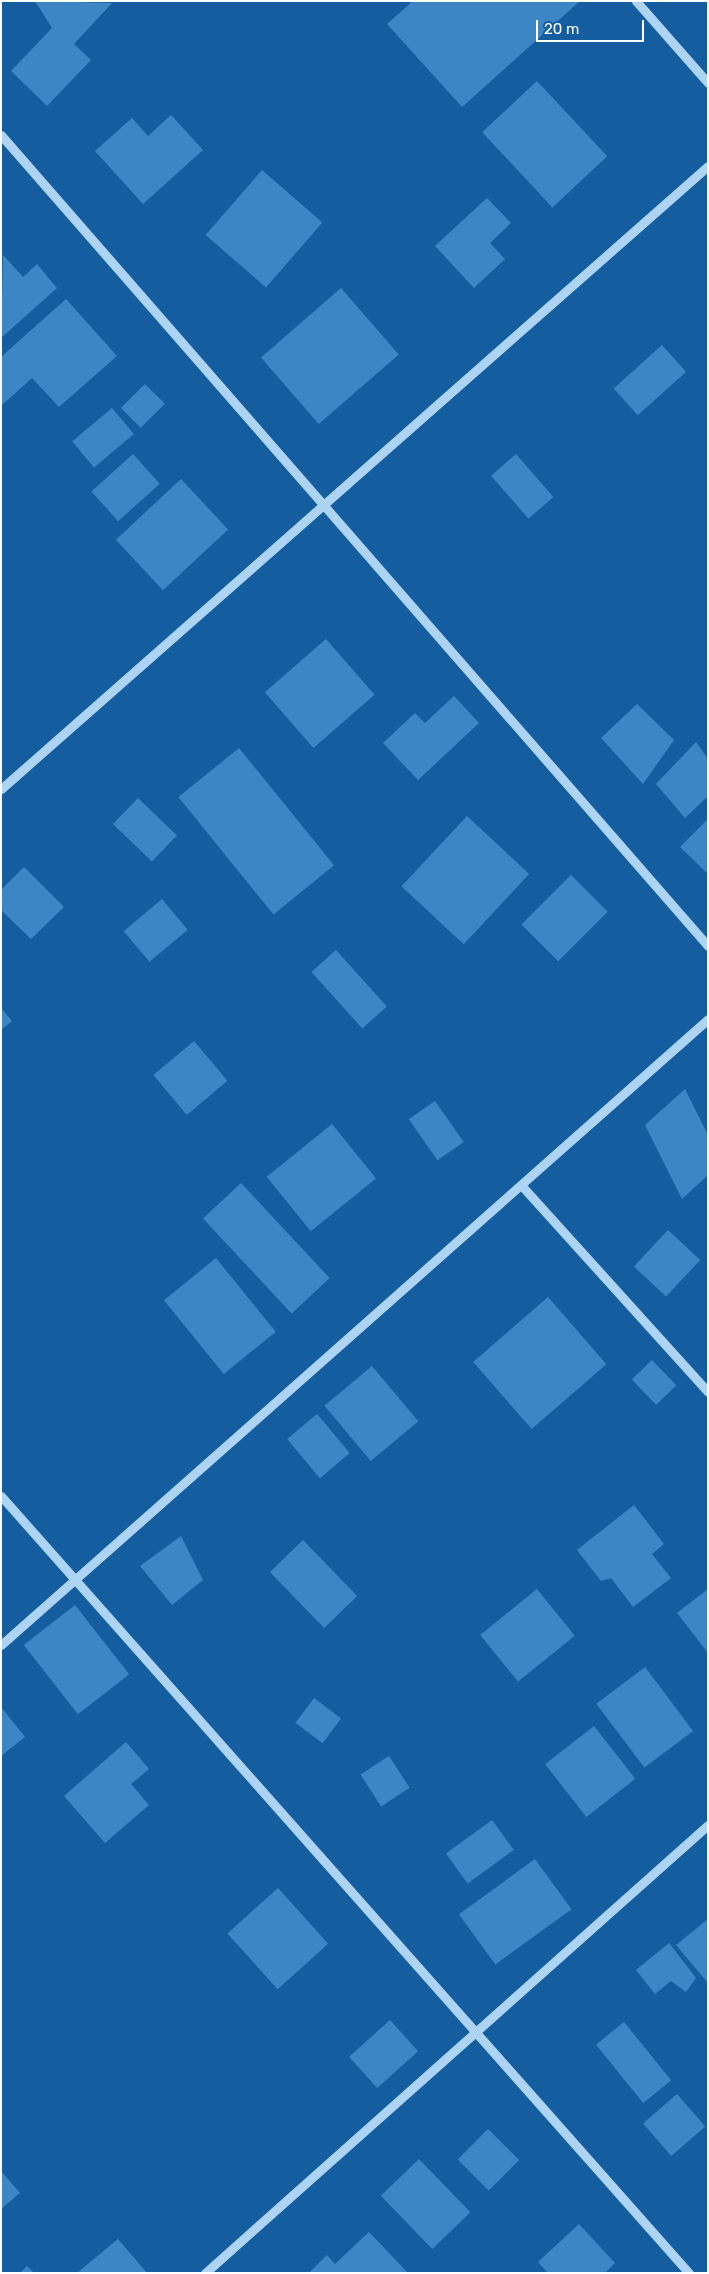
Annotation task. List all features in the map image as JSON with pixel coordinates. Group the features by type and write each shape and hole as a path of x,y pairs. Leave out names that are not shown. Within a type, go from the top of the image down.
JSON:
{"street":[{"path":"636,1 708,83"},
{"path":"1,135 708,946"},
{"path":"1,789 708,166"},
{"path":"1,1644 708,1019"},
{"path":"521,1185 708,1392"},
{"path":"1,1496 689,2273"},
{"path":"205,2273 708,1825"}],"building":[{"path":"35,1 112,3 74,44 91,60 47,106 11,71 52,28"},
{"path":"413,1 580,1 462,107 387,24"},
{"path":"537,81 607,156 552,207 482,132"},
{"path":"171,115 203,150 143,204 95,151 132,118 148,136"},
{"path":"262,170 322,222 266,287 206,235"},
{"path":"487,198 511,223 490,243 505,259 474,288 435,246"},
{"path":"3,255 23,277 37,264 57,288 1,338"},
{"path":"341,288 399,354 319,424 261,358"},
{"path":"66,299 117,356 59,407 32,378 1,406 1,357"},
{"path":"662,345 686,372 638,415 614,388"},
{"path":"145,384 165,404 141,428 121,408"},
{"path":"112,408 134,434 94,467 72,441"},
{"path":"133,454 160,484 118,521 91,491"},
{"path":"516,454 553,497 528,519 491,476"},
{"path":"181,479 228,529 163,590 116,540"},
{"path":"326,639 375,695 313,748 265,692"},
{"path":"454,696 479,723 418,780 383,743 415,713 425,723"},
{"path":"637,704 674,740 643,784 601,738"},
{"path":"696,742 708,759 708,796 685,818 656,784"},
{"path":"239,748 334,865 273,914 178,797"},
{"path":"138,798 177,836 152,861 113,824"},
{"path":"467,816 529,874 464,944 402,886"},
{"path":"708,819 708,874 680,847"},
{"path":"24,867 64,907 31,939 1,910 1,890"},
{"path":"571,875 608,912 558,961 522,924"},
{"path":"162,899 188,930 149,962 124,931"},
{"path":"336,950 387,1006 362,1029 311,972"},
{"path":"1,1008 12,1021 1,1030"},
{"path":"194,1041 227,1081 187,1115 153,1075"},
{"path":"685,1089 708,1135 708,1175 682,1199 645,1125"},
{"path":"435,1101 464,1142 437,1160 409,1119"},
{"path":"332,1124 376,1178 311,1231 267,1177"},
{"path":"241,1183 330,1278 292,1314 203,1218"},
{"path":"668,1230 700,1260 666,1297 634,1267"},
{"path":"216,1258 276,1332 224,1374 164,1300"},
{"path":"548,1297 606,1364 532,1429 473,1362"},
{"path":"652,1360 676,1385 656,1405 632,1379"},
{"path":"372,1366 418,1421 371,1461 325,1406"},
{"path":"317,1414 350,1453 320,1478 287,1439"},
{"path":"634,1505 664,1544 652,1554 671,1578 633,1607 611,1578 601,1581 577,1550"},
{"path":"181,1536 203,1580 172,1605 140,1566"},
{"path":"303,1540 357,1596 324,1628 270,1572"},
{"path":"537,1589 575,1636 518,1682 480,1635"},
{"path":"708,1589 708,1653 677,1613"},
{"path":"75,1605 129,1674 78,1714 24,1645"},
{"path":"645,1667 693,1731 644,1768 596,1704"},
{"path":"314,1698 341,1718 322,1743 295,1723"},
{"path":"1,1707 25,1737 1,1756"},
{"path":"594,1726 635,1779 586,1817 545,1764"},
{"path":"126,1742 149,1769 131,1784 149,1805 105,1843 64,1796"},
{"path":"389,1756 410,1788 381,1806 360,1775"},
{"path":"492,1820 514,1850 468,1883 446,1854"},
{"path":"535,1859 571,1909 495,1964 459,1914"},
{"path":"278,1888 328,1944 278,1989 227,1934"},
{"path":"708,1919 708,1983 676,1945"},
{"path":"669,1943 696,1978 686,1992 671,1981 655,1994 636,1970"},
{"path":"390,2020 418,2051 377,2088 349,2057"},
{"path":"624,2022 671,2080 643,2103 596,2045"},
{"path":"677,2094 705,2126 671,2156 643,2124"},
{"path":"488,2129 519,2160 489,2191 458,2159"},
{"path":"419,2159 470,2212 432,2249 381,2196"},
{"path":"1,2171 20,2193 1,2209"},
{"path":"579,2224 615,2263 605,2273 548,2273 538,2262"},
{"path":"369,2232 408,2273 309,2273 327,2255 335,2264"},
{"path":"118,2239 147,2273 77,2273"},
{"path":"27,2266 34,2273 20,2273"}]}
